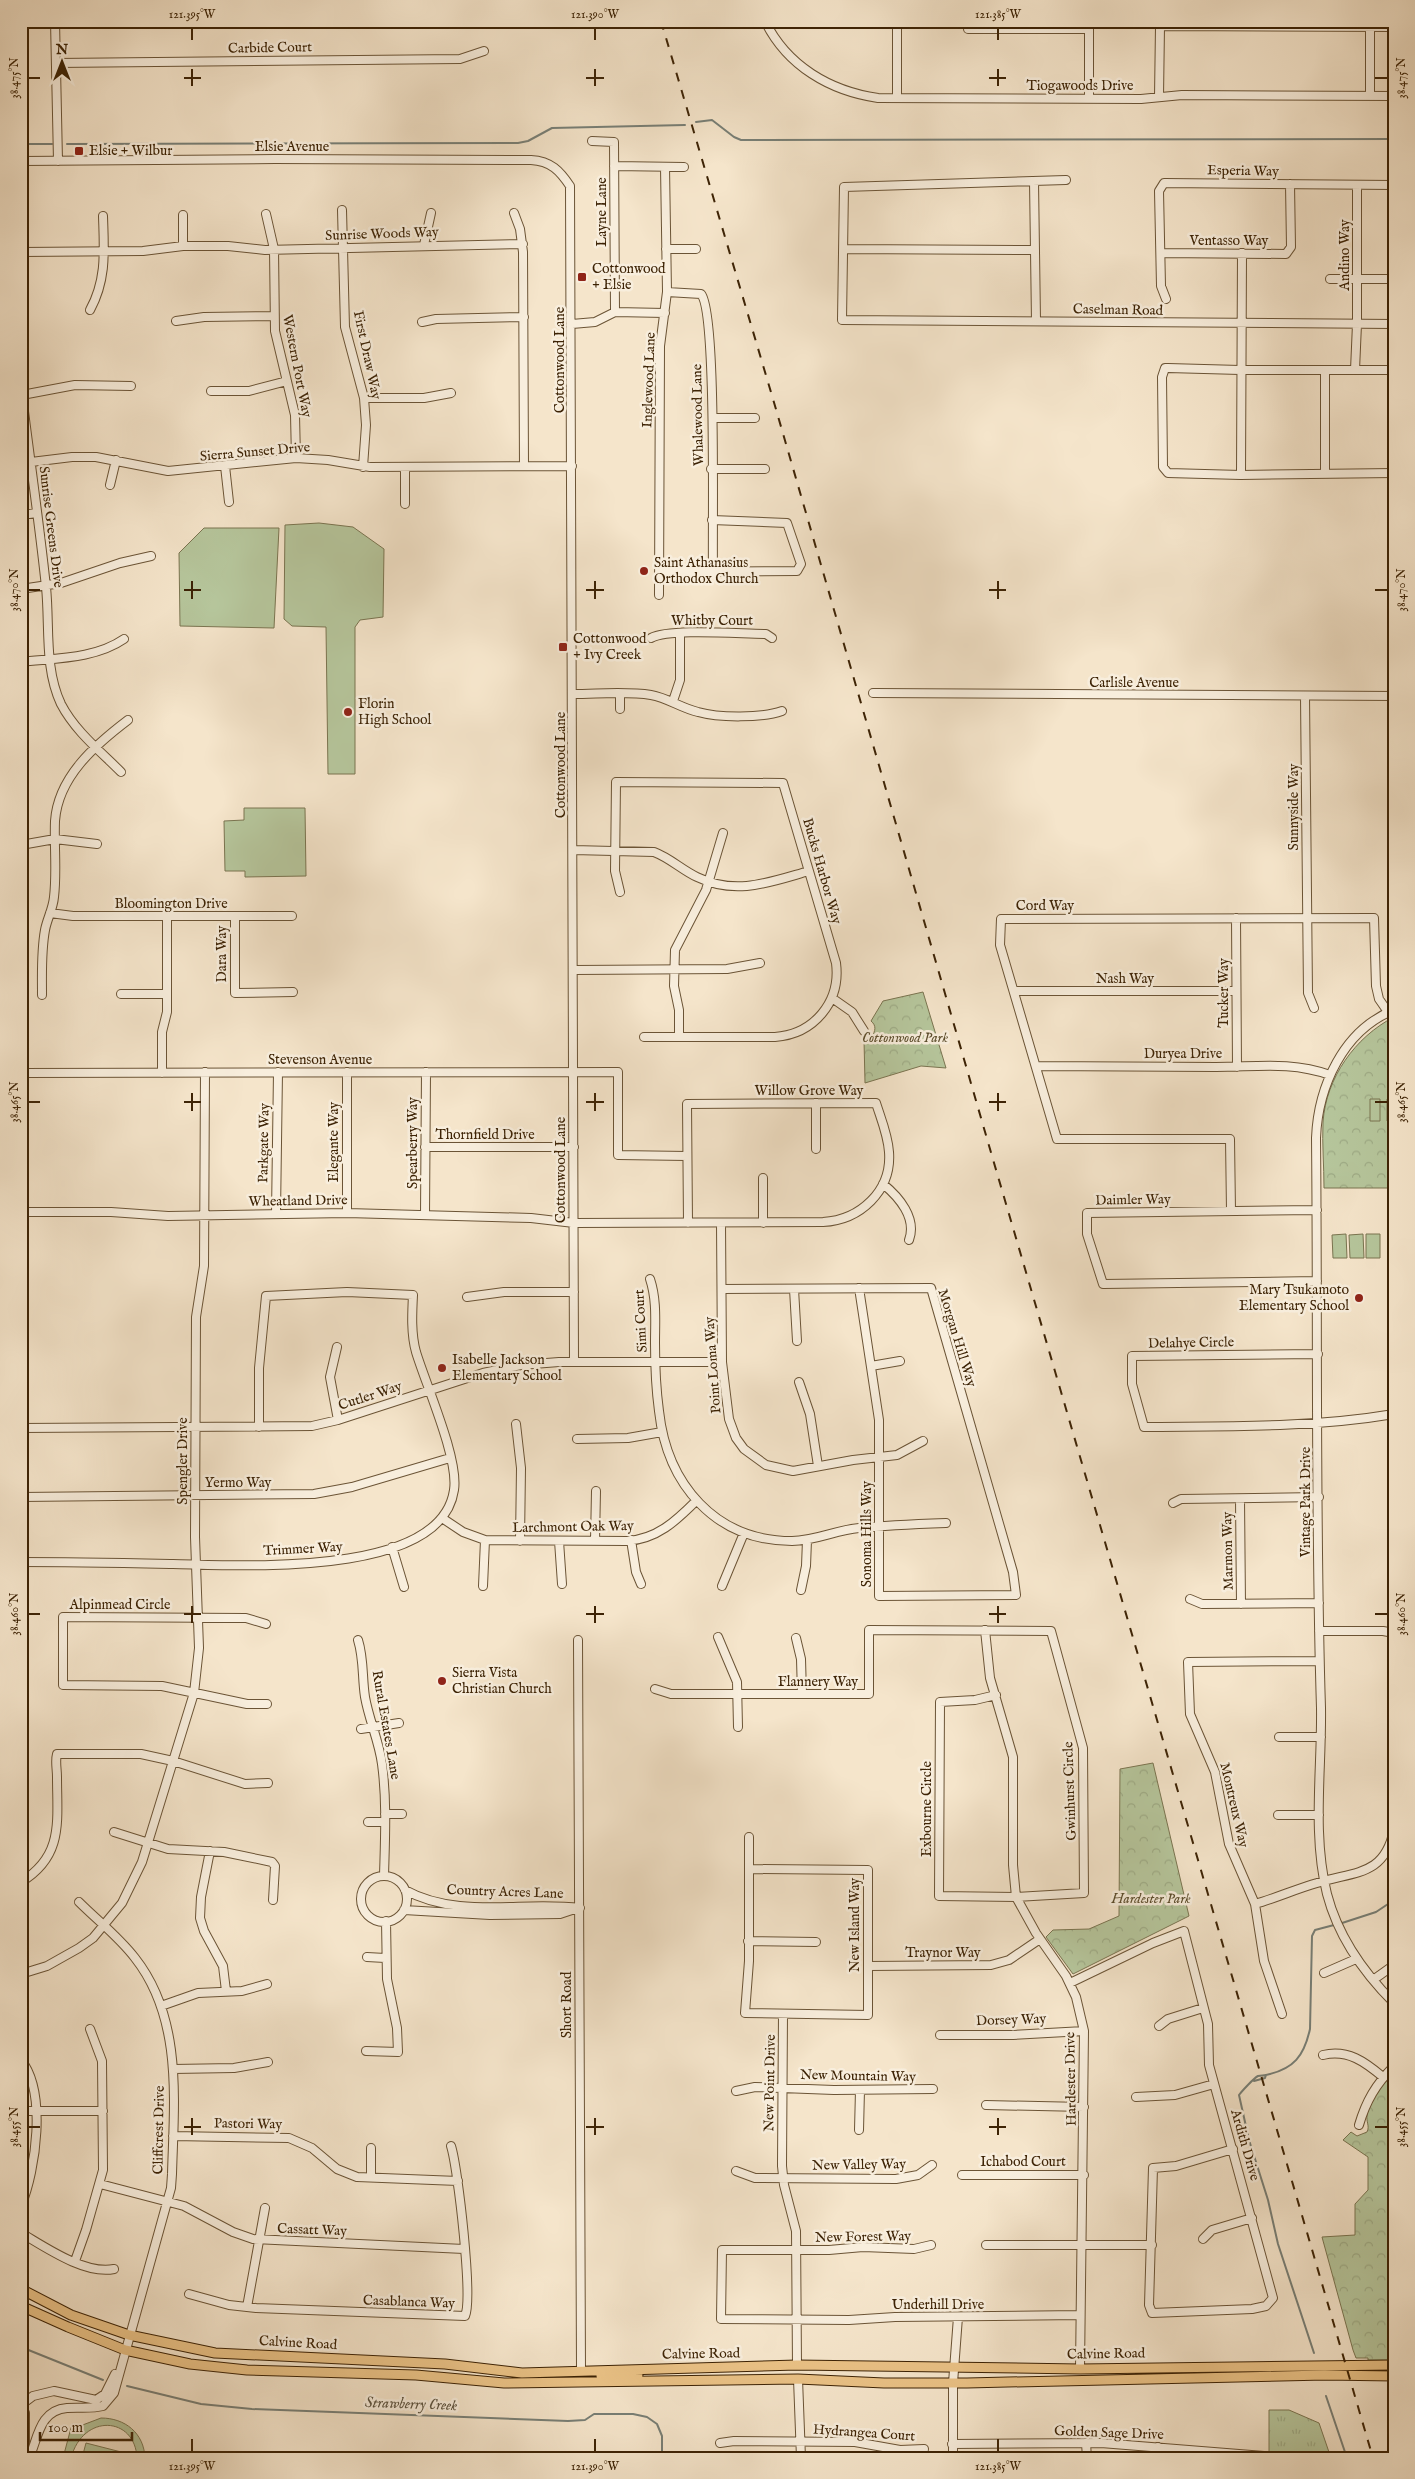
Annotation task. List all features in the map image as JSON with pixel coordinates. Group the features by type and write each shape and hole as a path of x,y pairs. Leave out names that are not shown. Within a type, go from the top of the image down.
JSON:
{"main road":[{"name":"Calvine Road","path":"21,2289 71,2315 129,2335 215,2353 445,2364 522,2373 796,2365 954,2369 1394,2365"},
{"name":"Calvine Road","path":"21,2306 68,2328 125,2350 190,2364 248,2370 416,2375 522,2382 798,2379 953,2383 1275,2375 1394,2376"},
{"path":"581,2382 584,2378 592,2376 644,2374 650,2369"},
{"path":"522,2382 534,2377 573,2376 581,2370"}],"street":[{"path":"55,21 58,161"},
{"name":"Tiogawoods Drive","path":"765,21 783,48 816,77 849,92 878,98 1089,99 1394,96"},
{"path":"896,98 897,21"},
{"path":"968,21 968,29 1090,25 1089,99"},
{"path":"1159,97 1160,26 1285,24 1394,27"},
{"path":"1370,27 1370,96"},
{"name":"Carbide Court","path":"56,63 460,59 484,51"},
{"name":"Layne Lane","path":"592,141 614,142 615,312"},
{"name":"Elsie Avenue","path":"21,162 275,159 532,160 541,161 560,172"},
{"path":"614,166 684,167"},
{"name":"Inglewood Lane","path":"659,595 660,346 666,313 667,292 665,166"},
{"name":"Cottonwood Lane","path":"560,172 570,186 572,324 574,1362"},
{"path":"1035,250 844,249 844,187 1066,180"},
{"path":"1034,181 1036,321"},
{"name":"Esperia Way","path":"1161,253 1159,191 1164,183 1394,185"},
{"name":"Ventasso Way","path":"1161,253 1286,254 1289,252 1290,184"},
{"name":"Andino Way","path":"1355,370 1357,324 1357,185"},
{"name":"First Draw Way","path":"342,210 345,327 364,398 366,425 363,467"},
{"path":"424,245 431,213"},
{"path":"514,213 522,244 524,466"},
{"name":"Western Port Way","path":"266,214 274,250 274,316 278,349 295,414 296,458"},
{"path":"183,215 183,246"},
{"path":"90,310 102,283 104,216"},
{"name":"Sunrise Woods Way","path":"21,252 104,251 183,246 274,250 522,244"},
{"path":"666,249 696,249"},
{"name":"Caselman Road","path":"844,249 842,320 1394,324"},
{"path":"1161,253 1161,286 1166,299"},
{"path":"1240,475 1240,370 1243,324 1242,253"},
{"path":"1330,279 1394,279"},
{"name":"Whalewood Lane","path":"667,292 697,292 705,300 709,332 712,418 713,572"},
{"path":"572,324 595,322 615,312 666,313"},
{"path":"176,321 204,317 274,316"},
{"path":"422,322 436,319 524,317"},
{"path":"1394,370 1165,368 1162,377 1163,467 1168,473 1240,475 1394,473"},
{"path":"1325,370 1325,473"},
{"path":"211,391 249,391 287,380"},
{"path":"22,391 75,385 131,386"},
{"name":"Sunrise Greens Drive","path":"22,391 46,585 50,659 54,682 62,705 75,725 122,772"},
{"path":"364,398 424,398 451,393"},
{"path":"712,418 755,418"},
{"name":"Sierra Sunset Drive","path":"31,462 72,457 116,460 168,471 296,458 328,460 363,467 572,466"},
{"path":"110,485 116,460"},
{"path":"225,466 229,502"},
{"path":"405,467 405,504"},
{"path":"712,469 765,469"},
{"path":"21,515 37,513"},
{"path":"660,572 797,572 801,564 789,525 784,521 712,520"},
{"path":"21,589 72,580 120,563 151,556"},
{"name":"Whitby Court","path":"651,638 658,634 766,634 772,638"},
{"path":"673,701 680,680 680,634"},
{"path":"21,662 103,651 124,639"},
{"name":"Carlisle Avenue","path":"873,693 1394,696"},
{"path":"573,694 649,695 673,701 692,710 712,715 765,715 782,711"},
{"path":"620,694 620,710"},
{"name":"Sunnyside Way","path":"1306,696 1308,993 1314,1008"},
{"path":"42,995 42,953 54,894 56,814 63,789 77,767 96,746 128,720"},
{"name":"Bucks Harbor Way","path":"616,850 616,782 783,783 836,963 836,982 832,998 826,1010 812,1024 788,1035 644,1037"},
{"path":"680,1037 674,969 677,943 709,882 723,833"},
{"path":"21,845 55,839 97,844"},
{"path":"573,850 647,851 660,854 709,882 731,888 746,888 809,871"},
{"path":"616,850 616,878 620,892"},
{"name":"Bloomington Drive","path":"50,913 73,916 292,916"},
{"path":"162,1073 162,1032 167,1012 167,916"},
{"name":"Dara Way","path":"235,916 235,993 293,992"},
{"name":"Tucker Way","path":"1236,918 1236,1067"},
{"name":"Cord Way","path":"1231,1211 1230,1139 1057,1139 1000,945 1001,919 1374,918 1376,986 1379,999 1391,1011"},
{"path":"574,970 734,969 760,963"},
{"name":"Nash Way","path":"1014,992 1236,991"},
{"path":"121,994 167,994"},
{"path":"832,998 852,1012 864,1031"},
{"name":"Vintage Park Drive","path":"1391,1011 1353,1040 1330,1075 1322,1095 1317,1123 1317,1281 1321,1737 1319,1815 1324,1881 1335,1916 1356,1959 1372,1980 1394,2003"},
{"name":"Duryea Drive","path":"1036,1066 1236,1067 1293,1065 1330,1075"},
{"name":"Spengler Drive","path":"21,1974 47,1966 70,1954 93,1938 117,1911 131,1887 148,1843 194,1693 198,1670 198,1564 195,1496 196,1316 204,1266 205,1072"},
{"name":"Parkgate Way","path":"276,1213 278,1072"},
{"name":"Elegante Way","path":"346,1213 347,1072"},
{"name":"Spearberry Way","path":"425,1215 426,1072"},
{"name":"Stevenson Avenue","path":"21,1073 618,1072 618,1156 687,1156"},
{"path":"816,1103 816,1149"},
{"name":"Willow Grove Way","path":"574,1224 823,1222 843,1219 867,1205 883,1184 889,1164 889,1150 876,1103 687,1104 688,1223"},
{"name":"Thornfield Drive","path":"426,1147 574,1147"},
{"path":"762,1178 763,1223"},
{"path":"883,1184 898,1199 906,1211 912,1227 909,1240"},
{"name":"Daimler Way","path":"1317,1210 1087,1213 1087,1234 1103,1284 1317,1281"},
{"name":"Wheatland Drive","path":"22,1212 111,1212 204,1216 346,1213 537,1218 574,1224"},
{"name":"Point Loma Way","path":"721,1223 722,1362 729,1419 736,1438 744,1449 760,1462 779,1469 800,1470 853,1460 901,1454 923,1441"},
{"name":"Simi Court","path":"650,1279 655,1300 655,1362 662,1432 674,1469 696,1501 723,1523 744,1533 778,1541 807,1540 853,1529 946,1522"},
{"path":"794,1288 797,1341"},
{"name":"Sonoma Hills Way","path":"859,1288 878,1412 879,1596 1016,1595"},
{"name":"Morgan Hill Way","path":"722,1289 931,1288 1013,1572 1016,1595"},
{"name":"Trimmer Way","path":"21,1562 198,1564 326,1562 357,1557 392,1547 426,1533 442,1518 454,1491 455,1476 413,1338 413,1295 347,1292 266,1296 259,1368 259,1427"},
{"path":"468,1296 504,1292 574,1292"},
{"path":"337,1347 330,1377 338,1420"},
{"name":"Delahye Circle","path":"1318,1354 1132,1356 1130,1370 1144,1427 1318,1424"},
{"path":"872,1366 900,1361"},
{"name":"Cutler Way","path":"21,1428 312,1426 338,1420 502,1368 540,1363 574,1362 722,1362"},
{"path":"799,1382 810,1414 818,1466"},
{"path":"1318,1424 1353,1422 1393,1414 1394,1600"},
{"path":"516,1424 521,1468 520,1541"},
{"path":"577,1439 628,1438 662,1432"},
{"name":"Yermo Way","path":"21,1497 295,1496 324,1493 358,1486 450,1458"},
{"path":"595,1541 596,1491"},
{"name":"Marmon Way","path":"1319,1497 1240,1499 1241,1604 1319,1602"},
{"path":"1173,1503 1181,1500 1240,1499"},
{"name":"Larchmont Oak Way","path":"442,1518 463,1532 485,1540 631,1540 652,1535 664,1529 696,1501"},
{"path":"722,1586 744,1533"},
{"path":"483,1586 485,1540"},
{"path":"631,1540 636,1572 641,1584"},
{"path":"801,1590 806,1566 807,1540"},
{"path":"560,1541 562,1584"},
{"path":"392,1547 404,1587"},
{"path":"1190,1598 1202,1604 1241,1604"},
{"name":"Alpinmead Circle","path":"194,1693 154,1686 63,1685 62,1617 198,1618"},
{"path":"198,1618 246,1618 266,1624"},
{"name":"Flannery Way","path":"655,1689 671,1694 869,1694 869,1630 985,1630"},
{"name":"Hardester Drive","path":"985,1630 988,1664 1013,1757 1013,1865 1016,1897 1040,1939 1070,1983 1080,2011 1084,2031 1084,2175 1081,2245 1080,2369"},
{"name":"Gwinhurst Circle","path":"985,1630 1051,1631 1083,1748 1084,1893 1016,1897"},
{"path":"1319,1631 1384,1631 1394,1633 1394,1640"},
{"path":"718,1637 735,1676 738,1695 738,1727"},
{"path":"796,1638 801,1659 802,1694"},
{"name":"Rural Estates Lane","path":"358,1640 361,1650 364,1687 371,1728 382,1764 385,1818 384,1876"},
{"name":"Short Road","path":"578,1640 581,2370"},
{"name":"Montreux Way","path":"1254,1904 1229,1844 1215,1772 1192,1720 1188,1699 1188,1662 1319,1661"},
{"path":"194,1693 247,1704 267,1704"},
{"name":"Exbourne Circle","path":"996,1695 975,1700 940,1702 939,1896 1016,1897"},
{"path":"361,1729 399,1723"},
{"path":"1279,1737 1321,1737"},
{"path":"21,1882 36,1871 53,1847 57,1824 57,1754 133,1754 173,1761 245,1784 268,1783"},
{"path":"368,1822 402,1814"},
{"path":"1278,1815 1319,1815"},
{"path":"1282,2014 1264,1961 1254,1904 1324,1881 1355,1875 1373,1865 1387,1849 1394,1830"},
{"path":"114,1832 175,1850 210,1851 272,1862 275,1866 273,1900"},
{"name":"New Point Drive","path":"749,1837 745,2013 783,2014 782,2178 796,2231 796,2365"},
{"path":"210,1851 201,1897 200,1918 204,1932 223,1966 226,1991"},
{"name":"New Island Way","path":"749,1869 868,1870 868,2015 783,2014"},
{"path":"384,1876 396,1880 405,1890 406,1902 404,1910 395,1919 386,1921 369,1916 362,1903 363,1889 371,1879 384,1876"},
{"name":"Country Acres Lane","path":"405,1890 433,1901 460,1906 560,1906 580,1908"},
{"path":"79,1902 104,1926"},
{"path":"489,1906 490,1915"},
{"name":"Country Acres Lane","path":"404,1910 490,1915 560,1914 580,1908"},
{"path":"366,2051 398,2052 397,2028 388,1990 385,1958 386,1921"},
{"name":"Cliffcrest Drive","path":"104,1926 136,1958 151,1982 169,2033 172,2069 172,2174 167,2202 121,2361"},
{"name":"Ardith Drive","path":"1070,1983 1184,1930 1208,2024 1209,2065 1272,2294 1270,2304 1266,2306 1157,2315 1152,2313 1149,2305 1152,2245"},
{"name":"Traynor Way","path":"868,1966 991,1965 1009,1960 1040,1939"},
{"path":"748,1941 816,1942"},
{"path":"367,1957 385,1958"},
{"path":"1324,1973 1356,1959"},
{"path":"1372,1980 1394,1965"},
{"path":"161,2006 198,1993 242,1991 267,1984"},
{"path":"1159,2026 1168,2019 1203,2008"},
{"path":"74,2261 103,2170 102,2061 90,2029"},
{"name":"Dorsey Way","path":"940,2034 1013,2034 1048,2031 1084,2031"},
{"path":"1323,2055 1335,2053 1356,2057 1383,2077"},
{"path":"21,2060 32,2080 35,2111 34,2158 21,2206"},
{"path":"172,2069 234,2068 268,2062"},
{"path":"1359,2125 1365,2105 1383,2077 1394,2066"},
{"path":"1136,2097 1175,2095 1214,2084"},
{"name":"New Mountain Way","path":"736,2091 749,2087 860,2090 933,2089"},
{"path":"859,2130 860,2090"},
{"path":"986,2105 1084,2107"},
{"path":"21,2111 102,2111"},
{"name":"Pastori Way","path":"173,2136 289,2138 306,2145 343,2172 357,2177 458,2181"},
{"name":"Casablanca Way","path":"247,2307 465,2316 467,2309 464,2249 458,2181 451,2146"},
{"path":"371,2148 371,2177"},
{"path":"986,2245 1152,2245 1153,2168 1176,2166 1233,2150"},
{"name":"New Valley Way","path":"736,2171 755,2178 909,2179 932,2165"},
{"name":"Ichabod Court","path":"962,2175 1084,2175"},
{"name":"Cassatt Way","path":"100,2184 195,2211 240,2235 260,2240 464,2249"},
{"path":"189,2294 230,2305 247,2307 265,2208"},
{"path":"1203,2239 1212,2230 1252,2218"},
{"path":"21,2233 74,2261 98,2270 114,2269"},
{"name":"New Forest Way","path":"796,2318 721,2319 722,2250 796,2250 863,2247 914,2249 931,2245"},
{"name":"Underhill Drive","path":"796,2318 849,2320 1080,2315"},
{"path":"952,2458 953,2383 958,2317"},
{"path":"27,2458 25,2418 21,2405 33,2396 54,2391 66,2391 93,2400 100,2398 105,2394 121,2361"},
{"path":"27,2458 42,2423 54,2412 63,2408 97,2407 107,2403 114,2393 121,2361"},
{"path":"798,2379 801,2458"},
{"name":"Hydrangea Court","path":"720,2443 734,2441 855,2442 900,2450 924,2450"},
{"path":"1086,2443 1087,2458"},
{"name":"Golden Sage Drive","path":"952,2444 1086,2443 1264,2456"},
{"path":"1158,2447 1158,2458"}],"green space":[{"path":"319,523 353,527 384,549 383,617 360,620 355,627 355,774 328,774 326,627 292,626 284,619 285,525"},
{"path":"204,528 279,528 274,628 180,626 179,553"},
{"path":"244,808 305,808 306,876 245,877 245,871 225,871 224,821 244,820"},
{"name":"Cottonwood Park","path":"923,992 946,1068 921,1066 865,1083 864,1040 872,1037 874,1033 874,1025 871,1021 883,1001"},
{"path":"1394,1017 1394,1188 1324,1188 1323,1122 1325,1106 1336,1075 1355,1047 1380,1025"},
{"path":"1370,1099 1380,1099 1380,1121 1370,1121"},
{"path":"1387,1099 1394,1099 1394,1121 1387,1121"},
{"path":"1346,1234 1347,1258 1333,1258 1332,1235"},
{"path":"1363,1234 1364,1258 1350,1258 1349,1235"},
{"path":"1366,1234 1380,1234 1380,1258 1366,1258"},
{"name":"Hardester Park","path":"1153,1763 1189,1916 1073,1974 1046,1937 1053,1930 1089,1929 1119,1916 1120,1769"},
{"path":"1394,2074 1394,2360 1368,2360 1368,2358 1356,2358 1353,2350 1322,2237 1355,2235 1355,2204 1368,2190 1368,2157 1343,2140 1351,2132 1357,2136 1367,2132 1367,2115 1370,2103 1381,2087"},
{"path":"1269,2410 1289,2410 1319,2423 1331,2458 1269,2458"},
{"path":"101,2418 118,2421 132,2429 141,2441 145,2458 137,2458 134,2444 128,2434 108,2425 97,2427 86,2433 77,2443 71,2458 63,2458 72,2424 80,2426"},
{"path":"86,2443 129,2454 128,2458 82,2458"}],"waterway":[{"path":"696,122 712,120 734,137 741,140 1394,139"},
{"path":"67,144 518,143 528,141 552,128 685,125"},
{"path":"21,144 52,144"},
{"path":"1339,1924 1376,1912 1394,1900"},
{"path":"1314,2353 1278,2244 1268,2200 1249,2140 1239,2095 1258,2076 1276,2072 1291,2065 1305,2047 1310,2029 1312,1936 1315,1930 1334,1925"},
{"path":"1254,2081 1265,2078 1266,2075"},
{"name":"Strawberry Creek","path":"21,2347 103,2380"},
{"name":"Strawberry Creek","path":"127,2386 201,2404 252,2409 568,2421 585,2420 594,2414 633,2414 647,2417 657,2424 662,2436 662,2458"},
{"path":"1326,2396 1347,2458"}],"railway":[{"path":"661,21 1373,2458"}],"place":[{"name":"Elsie + Wilbur","path":"79,151"},
{"name":"Cottonwood + Elsie","path":"582,277"},
{"name":"Saint Athanasius Orthodox Church","path":"644,571"},
{"name":"Cottonwood + Ivy Creek","path":"563,647"},
{"name":"Florin High School","path":"348,712"},
{"name":"Mary Tsukamoto Elementary School","path":"1359,1298"},
{"name":"Isabelle Jackson Elementary School","path":"442,1368"},
{"name":"Sierra Vista Christian Church","path":"442,1681"}]}
